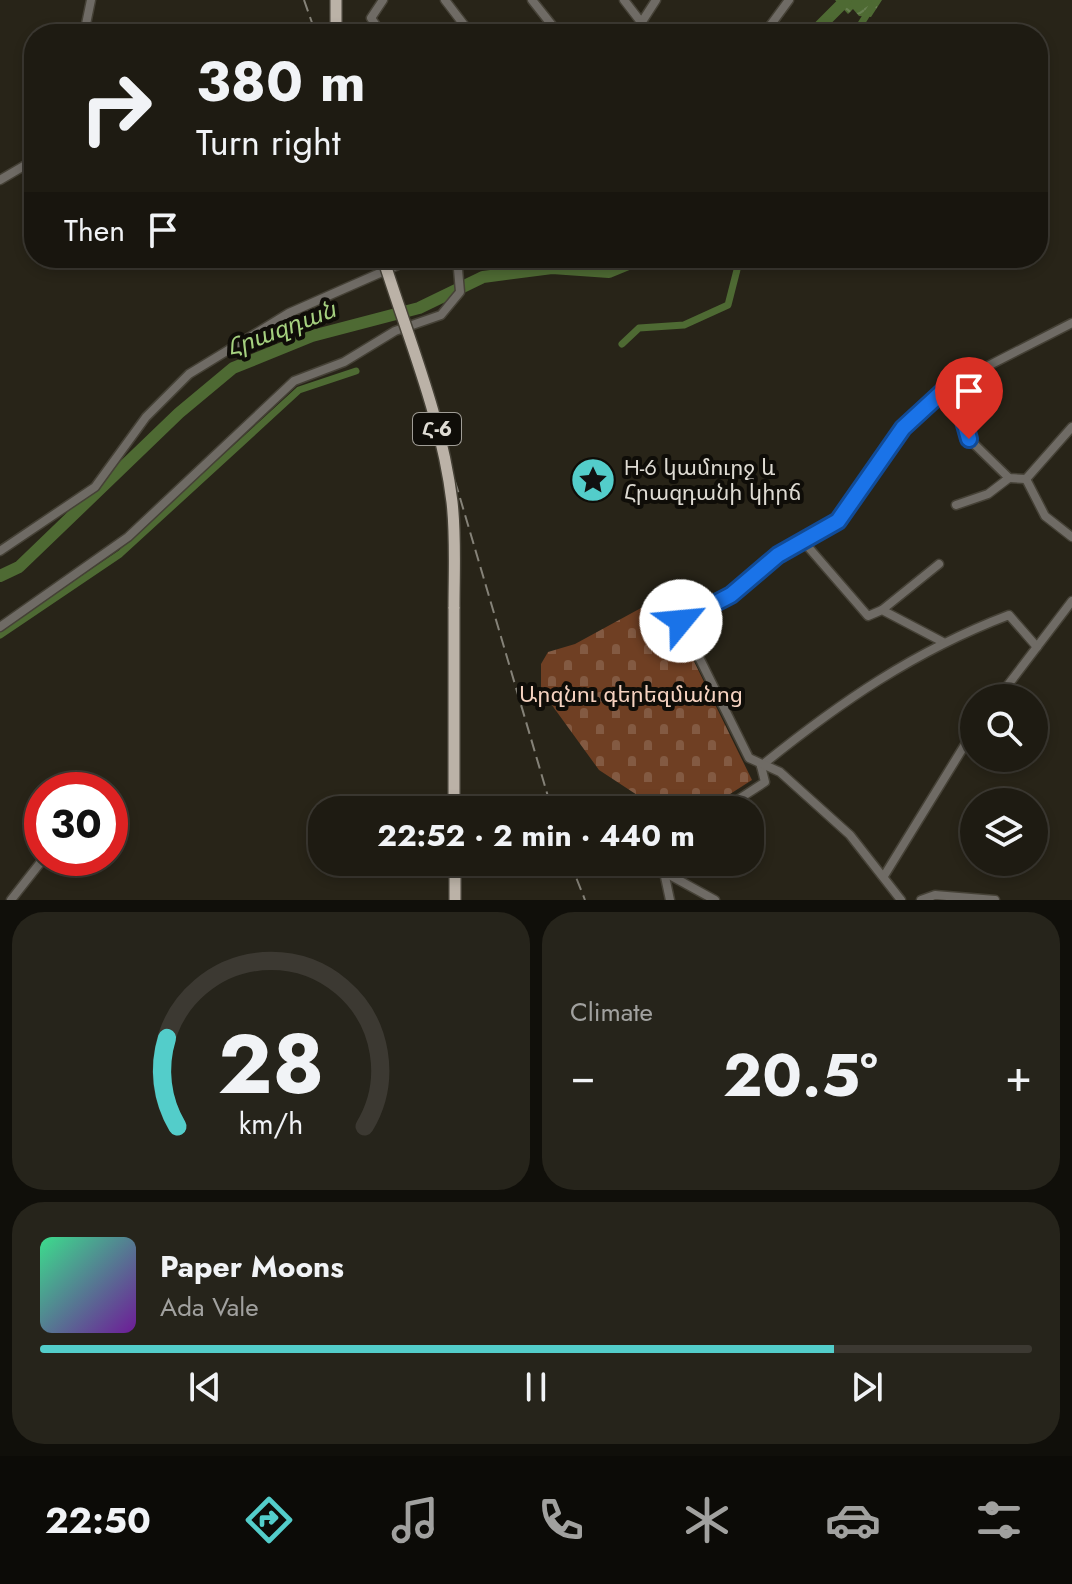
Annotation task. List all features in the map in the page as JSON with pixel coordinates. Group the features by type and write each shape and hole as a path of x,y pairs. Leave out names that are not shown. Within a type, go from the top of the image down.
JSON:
{"main road":[{"path":"336,1 336,24"},
{"name":"Հ-6","path":"386,268 434,415 454,525 454,796"},
{"path":"455,876 455,900"}],"street":[{"path":"86,24 91,0"},
{"path":"375,24 371,18 383,0"},
{"path":"445,0 463,24"},
{"path":"532,0 551,24"},
{"path":"624,0 641,22 656,0"},
{"path":"771,24 789,0"},
{"path":"0,180 24,166"},
{"path":"0,551 95,487 146,417 189,374 289,313 391,268"},
{"path":"0,627 128,537 294,381 344,362 395,331 441,315 460,292 458,268"},
{"path":"901,900 850,835 780,772 749,758 681,621 731,595 778,555 838,521 903,428 953,382 1072,323"},
{"path":"953,382 969,439 1009,478"},
{"path":"1026,479 1072,428"},
{"path":"956,505 988,494 1009,478 1026,479"},
{"path":"1026,479 1045,516 1072,537"},
{"path":"803,541 868,616 882,610 939,564"},
{"path":"1009,684 1072,601"},
{"path":"882,610 943,642"},
{"path":"761,766 858,690 943,642 1009,615 1037,647"},
{"path":"884,876 907,845 960,748"},
{"path":"744,796 765,782 761,766"},
{"path":"11,900 30,876"},
{"path":"665,876 670,900"},
{"path":"671,876 715,900"},
{"path":"921,900 935,895 995,900"}],"green space":[{"name":"Արզնու գերեզմանոց","path":"664,600 752,780 727,796 639,796 599,770 541,690 541,664 548,652 575,644 652,602"}],"water":[{"path":"835,0 882,0 871,17 859,16 853,9 848,14"}],"waterway":[{"name":"Հրազդան","path":"822,24 846,0"},
{"path":"861,24 876,0"},
{"name":"Հրազդան","path":"0,576 19,567 179,413 233,368 312,336 419,308 483,277 552,268"},
{"name":"Հրազդան","path":"552,268 609,272 619,268"},
{"path":"622,344 639,328 684,325 728,305 737,268"},
{"path":"0,635 120,554 299,390 356,371"}],"railway":[{"path":"304,0 312,24"},
{"path":"386,268 458,491 548,796"},
{"path":"576,876 585,900"}],"place":[{"name":"H-6 կամուրջ և Հրազդանի կիրճ","path":"593,480"}],"route":[{"path":"681,621 731,595 778,555 816,537 838,521 903,428 939,391 953,382 969,439"}]}
